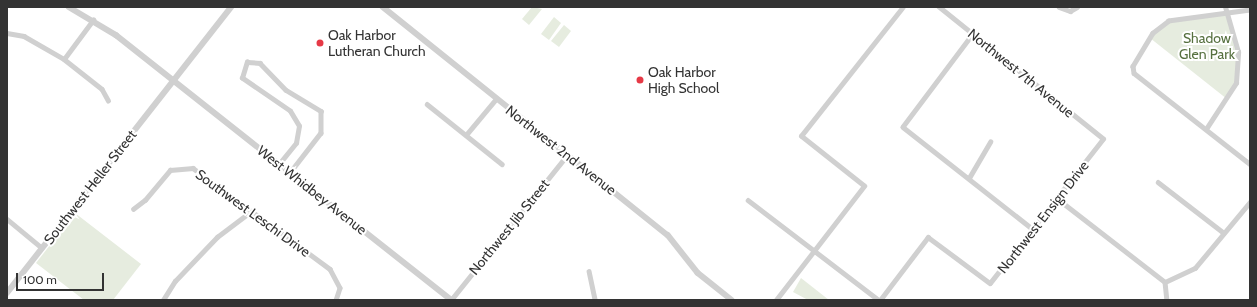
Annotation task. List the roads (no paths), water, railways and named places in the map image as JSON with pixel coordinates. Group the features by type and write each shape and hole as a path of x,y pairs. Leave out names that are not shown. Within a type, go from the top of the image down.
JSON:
{"street":[{"name":"West Whidbey Avenue","path":"69,7 93,20 173,81 451,300"},
{"name":"Southwest Heller Street","path":"7,293 230,7"},
{"name":"Northwest 2nd Avenue","path":"383,7 675,241 698,273 732,300"},
{"path":"776,300 864,186 801,136 903,7"},
{"name":"Northwest 7th Avenue","path":"939,7 1103,139"},
{"path":"1059,7 1070,11 1077,7"},
{"path":"1206,129 1236,83 1238,52 1225,7"},
{"path":"1250,10 1169,21 1154,33 1133,66 1134,73 1250,164"},
{"path":"64,59 93,20"},
{"path":"7,33 24,36 64,59 102,89 108,100"},
{"path":"973,34 903,127 1034,230"},
{"path":"278,164 296,143 300,126 290,111 242,78 247,62 260,63 286,90 321,111 321,134 290,173"},
{"path":"466,135 496,99"},
{"path":"427,104 502,164"},
{"name":"Northwest Ensign Drive","path":"880,300 928,237 990,283 1034,230 1103,139"},
{"path":"969,178 990,142"},
{"name":"Northwest Jib Street","path":"451,300 567,155"},
{"name":"Southwest Leschi Drive","path":"133,209 145,200 170,170 186,166 200,172 250,212 262,217 330,270 340,288 336,300"},
{"path":"1158,182 1224,233"},
{"path":"1058,199 1165,282 1167,300"},
{"path":"748,200 880,300"},
{"path":"1165,282 1195,268 1250,202"},
{"path":"163,300 175,281 217,237 250,212"},
{"path":"7,219 42,248"},
{"path":"589,271 595,300"}],"place":[{"name":"Oak Harbor Lutheran Church","path":"320,43"},
{"name":"Oak Harbor High School","path":"640,80"}],"park label":[{"name":"Shadow Glen Park","path":"1207,46"}]}
